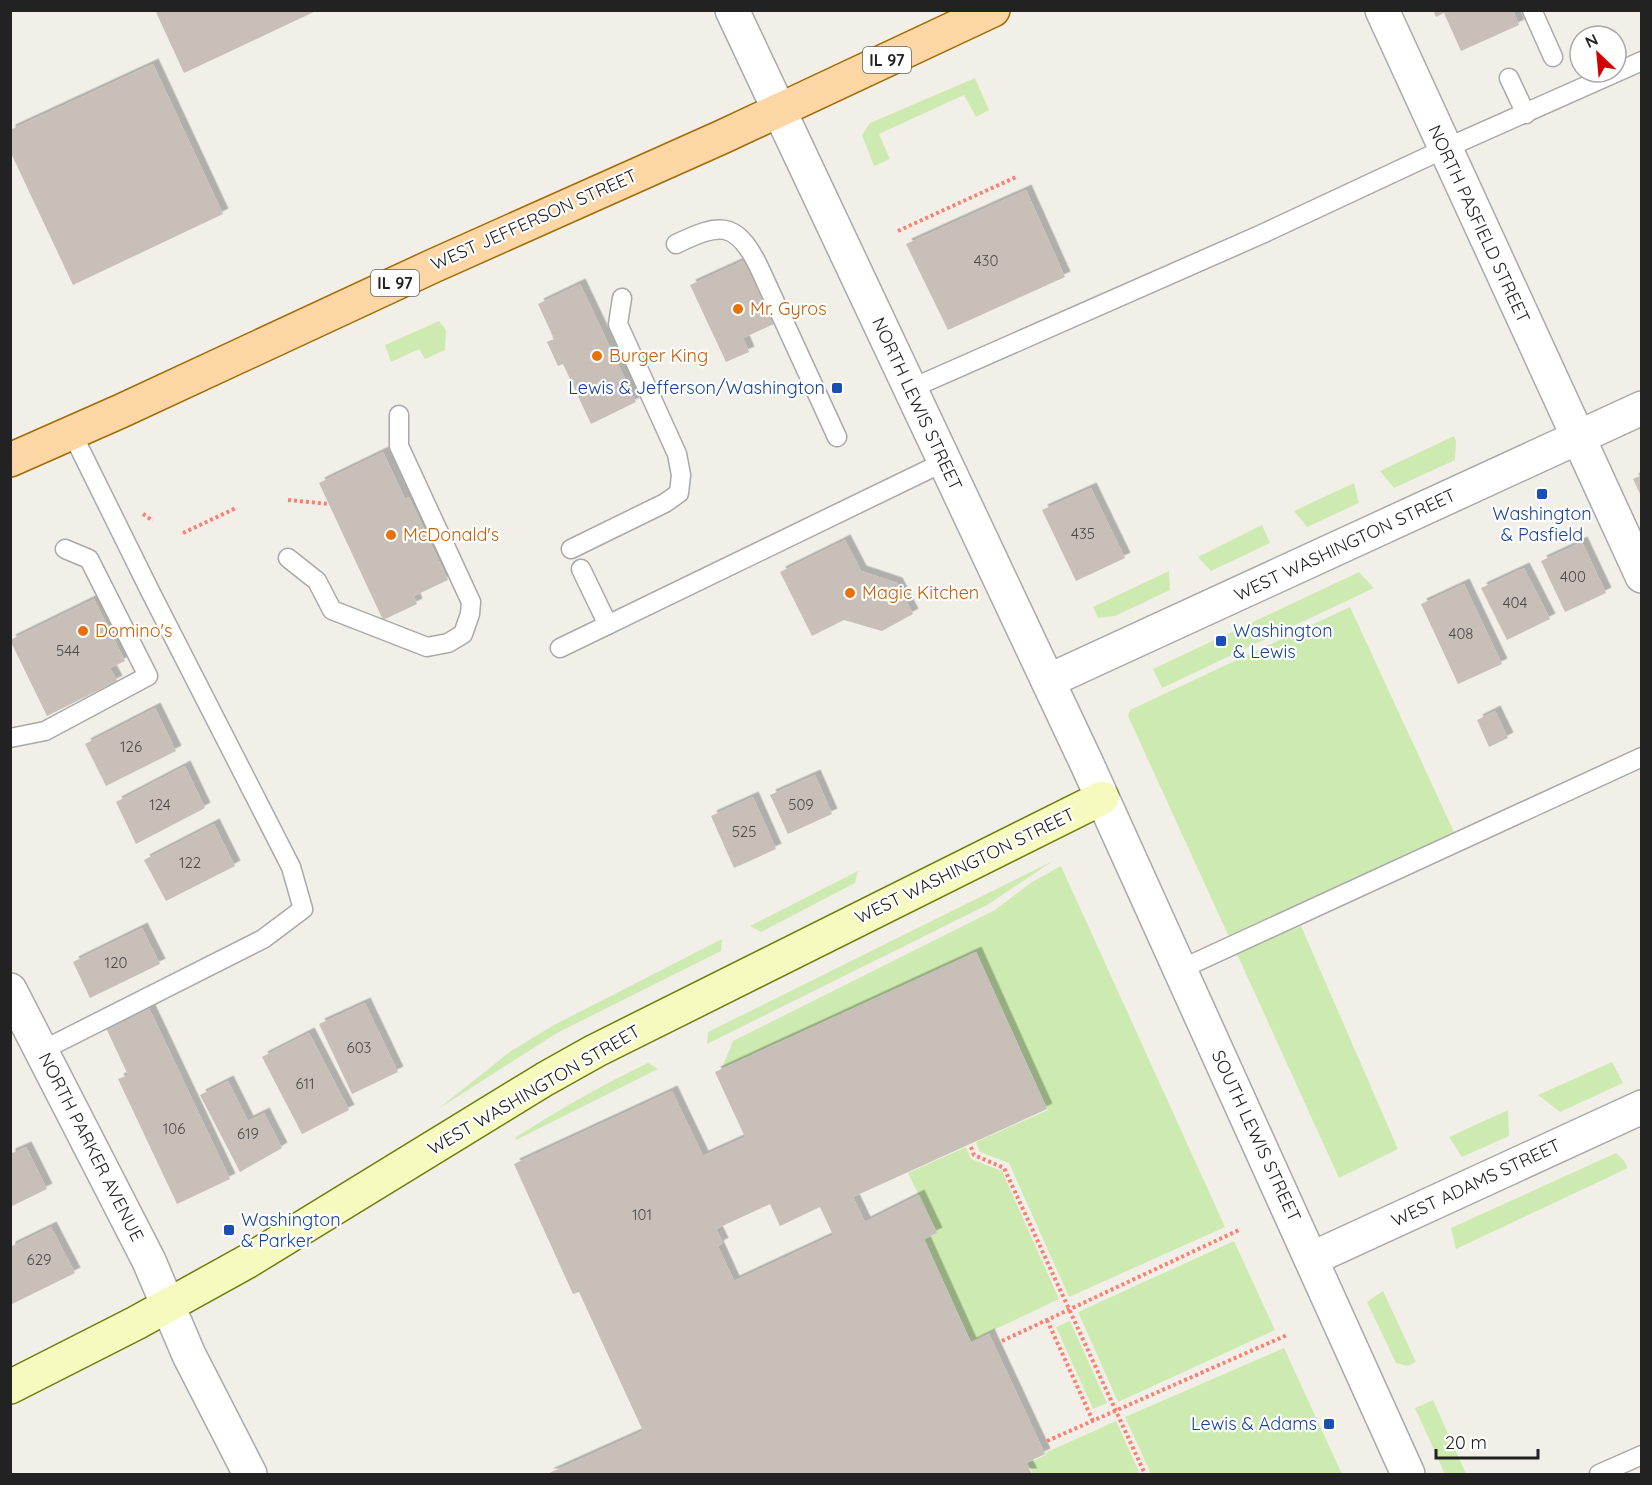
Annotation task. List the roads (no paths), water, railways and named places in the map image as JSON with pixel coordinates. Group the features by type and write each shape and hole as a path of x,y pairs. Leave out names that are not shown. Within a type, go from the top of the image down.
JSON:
{"main road":[{"name":"WEST JEFFERSON STREET","path":"10,460 780,110 993,10"}],"street":[{"name":"NORTH LEWIS STREET","path":"732,10 1102,798"},
{"name":"NORTH PASFIELD STREET","path":"1382,10 1641,576"},
{"name":"WEST WASHINGTON STREET","path":"1048,681 1641,408"},
{"name":"WEST WASHINGTON STREET","path":"10,1388 248,1261 545,1079 595,1051 1102,798"},
{"name":"SOUTH LEWIS STREET","path":"1102,798 1408,1474"},
{"name":"NORTH PARKER AVENUE","path":"10,990 149,1261 192,1361 250,1474"},
{"name":"WEST ADAMS STREET","path":"1311,1259 1641,1107"}],"lane":[{"path":"1532,10 1553,57"},
{"path":"910,389 1262,234 1641,61"},
{"path":"1509,78 1526,114"},
{"path":"676,244 706,230 731,232 745,242 837,437"},
{"path":"571,549 665,503 679,493 681,475 677,454 618,324 622,298"},
{"path":"288,558 317,581 332,610 427,647 448,643 463,634 470,614 471,602 399,446 399,415"},
{"path":"41,1051 262,939 303,909 291,867 72,433"},
{"path":"560,648 944,462"},
{"path":"10,738 45,730 148,676 89,559 65,549"},
{"path":"581,569 608,625"},
{"path":"1179,970 1641,757"},
{"path":"1599,1474 1641,1455"}],"place":[{"name":"Mr. Gyros","path":"738,309"},
{"name":"Burger King","path":"597,356"},
{"name":"Lewis & Jefferson/Washington","path":"837,388"},
{"name":"Washington & Pasfield","path":"1542,494"},
{"name":"McDonald's","path":"391,535"},
{"name":"Magic Kitchen","path":"850,593"},
{"name":"Domino's","path":"83,631"},
{"name":"Washington & Lewis","path":"1221,641"},
{"name":"Washington & Parker","path":"229,1230"},
{"name":"Lewis & Adams","path":"1329,1424"}]}
